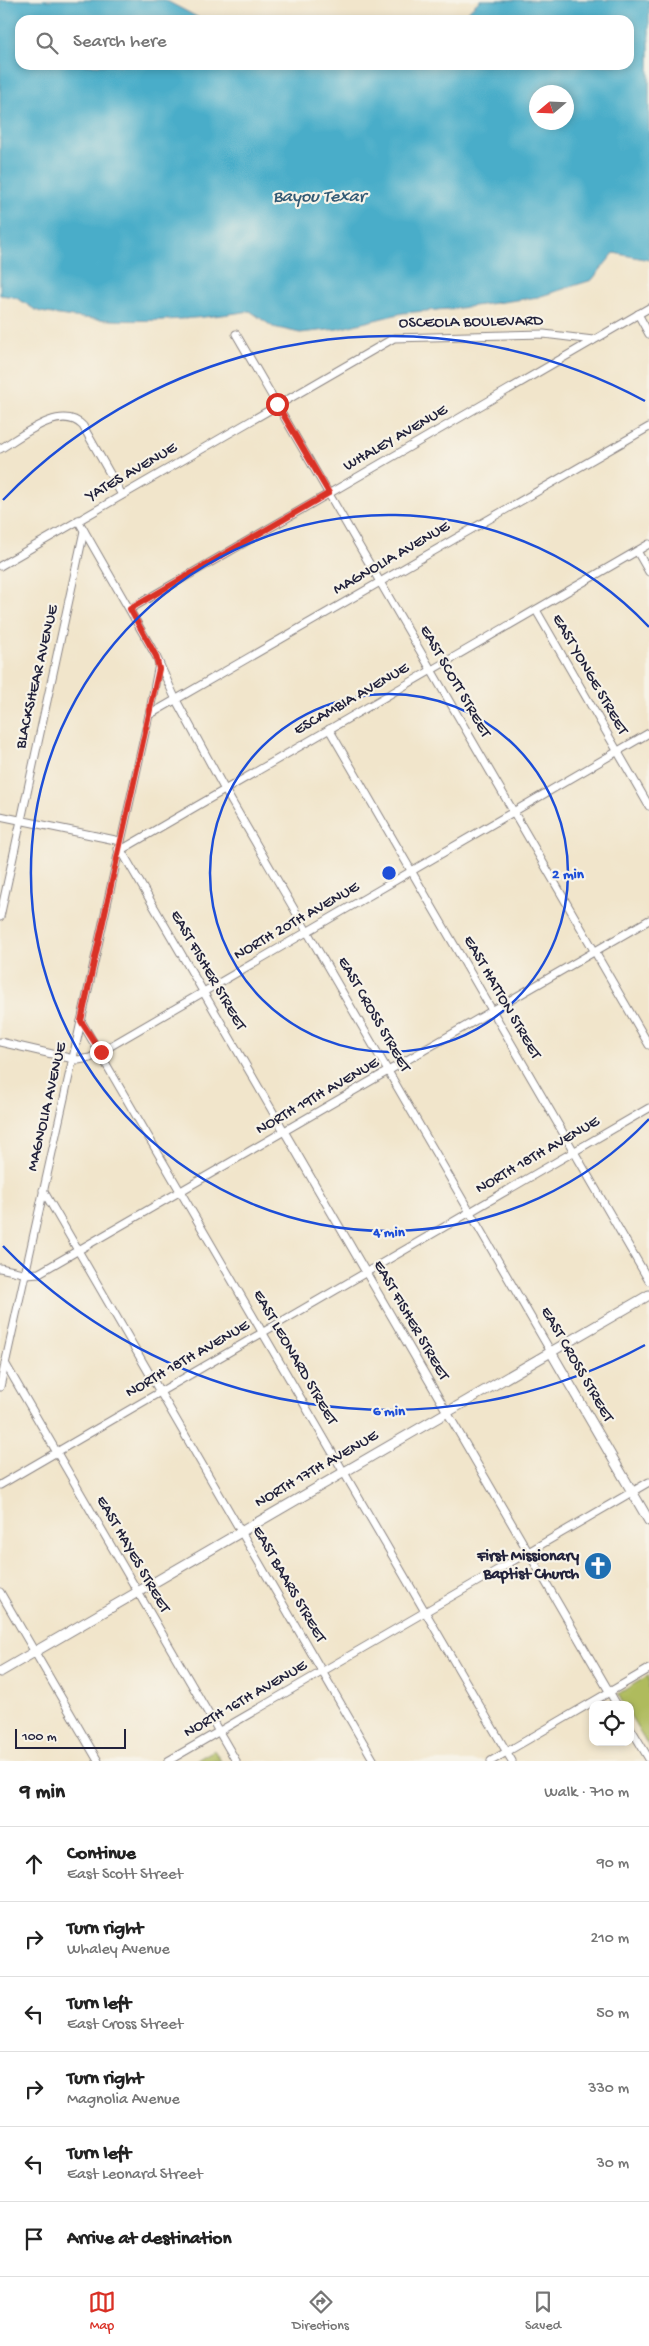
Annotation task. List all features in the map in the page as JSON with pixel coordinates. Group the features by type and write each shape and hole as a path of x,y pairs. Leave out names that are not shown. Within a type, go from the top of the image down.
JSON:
{"street":[{"name":"WHALEY AVENUE","path":"130,609 649,308"},
{"path":"638,314 649,334"},
{"name":"EAST SCOTT STREET","path":"236,334 649,1045"},
{"name":"OSCEOLA BOULEVARD","path":"277,404 394,338 544,334 593,340"},
{"name":"YATES AVENUE","path":"0,566 277,404"},
{"path":"0,449 56,418 73,418 83,426 122,495"},
{"name":"MAGNOLIA AVENUE","path":"149,715 649,427"},
{"name":"EAST CROSS STREET","path":"78,520 156,656 176,700 225,790 649,1521"},
{"name":"BLACKSHEAR AVENUE","path":"0,917 84,531"},
{"name":"ESCAMBIA AVENUE","path":"120,849 649,544"},
{"path":"637,551 649,572"},
{"name":"EAST YONGE STREET","path":"536,610 649,806"},
{"name":"MAGNOLIA AVENUE","path":"0,1387 159,669 156,656"},
{"name":"EAST HATTON STREET","path":"329,729 649,1281"},
{"name":"NORTH 20TH AVENUE","path":"0,1042 72,1059 84,1060 101,1052 649,733"},
{"path":"0,816 120,841"},
{"name":"EAST FISHER STREET","path":"120,849 615,1701"},
{"name":"NORTH 19TH AVENUE","path":"25,1274 39,1273 78,1252 649,920"},
{"name":"EAST LEONARD STREET","path":"81,1021 101,1052 512,1761"},
{"name":"NORTH 18TH AVENUE","path":"0,1485 649,1108"},
{"name":"EAST BAARS STREET","path":"43,1190 374,1761"},
{"path":"0,1268 25,1274"},
{"name":"NORTH 17TH AVENUE","path":"0,1672 649,1295"},
{"name":"EAST HAYES STREET","path":"5,1363 236,1761"},
{"name":"NORTH 16TH AVENUE","path":"168,1761 649,1482"},
{"path":"0,1592 98,1761"},
{"path":"491,1761 649,1669"},
{"path":"634,1734 649,1759"}],"green space":[{"path":"649,1675 649,1747 634,1722 634,1701 622,1701 618,1694"},
{"path":"214,1750 221,1761 195,1761"}],"water":[{"name":"Bayou Texar","path":"0,0 165,0 193,15 15,15 15,70 634,70 634,15 464,15 480,0 649,0 649,260 614,253 592,280 538,297 460,308 403,313 338,329 300,333 273,327 250,311 172,320 93,319 41,312 16,298 0,295"}],"place":[{"name":"First Missionary Baptist Church","path":"598,1566"}],"route":[{"path":"101,1052 81,1021 159,669 156,656 130,609 329,493 277,404"}]}
